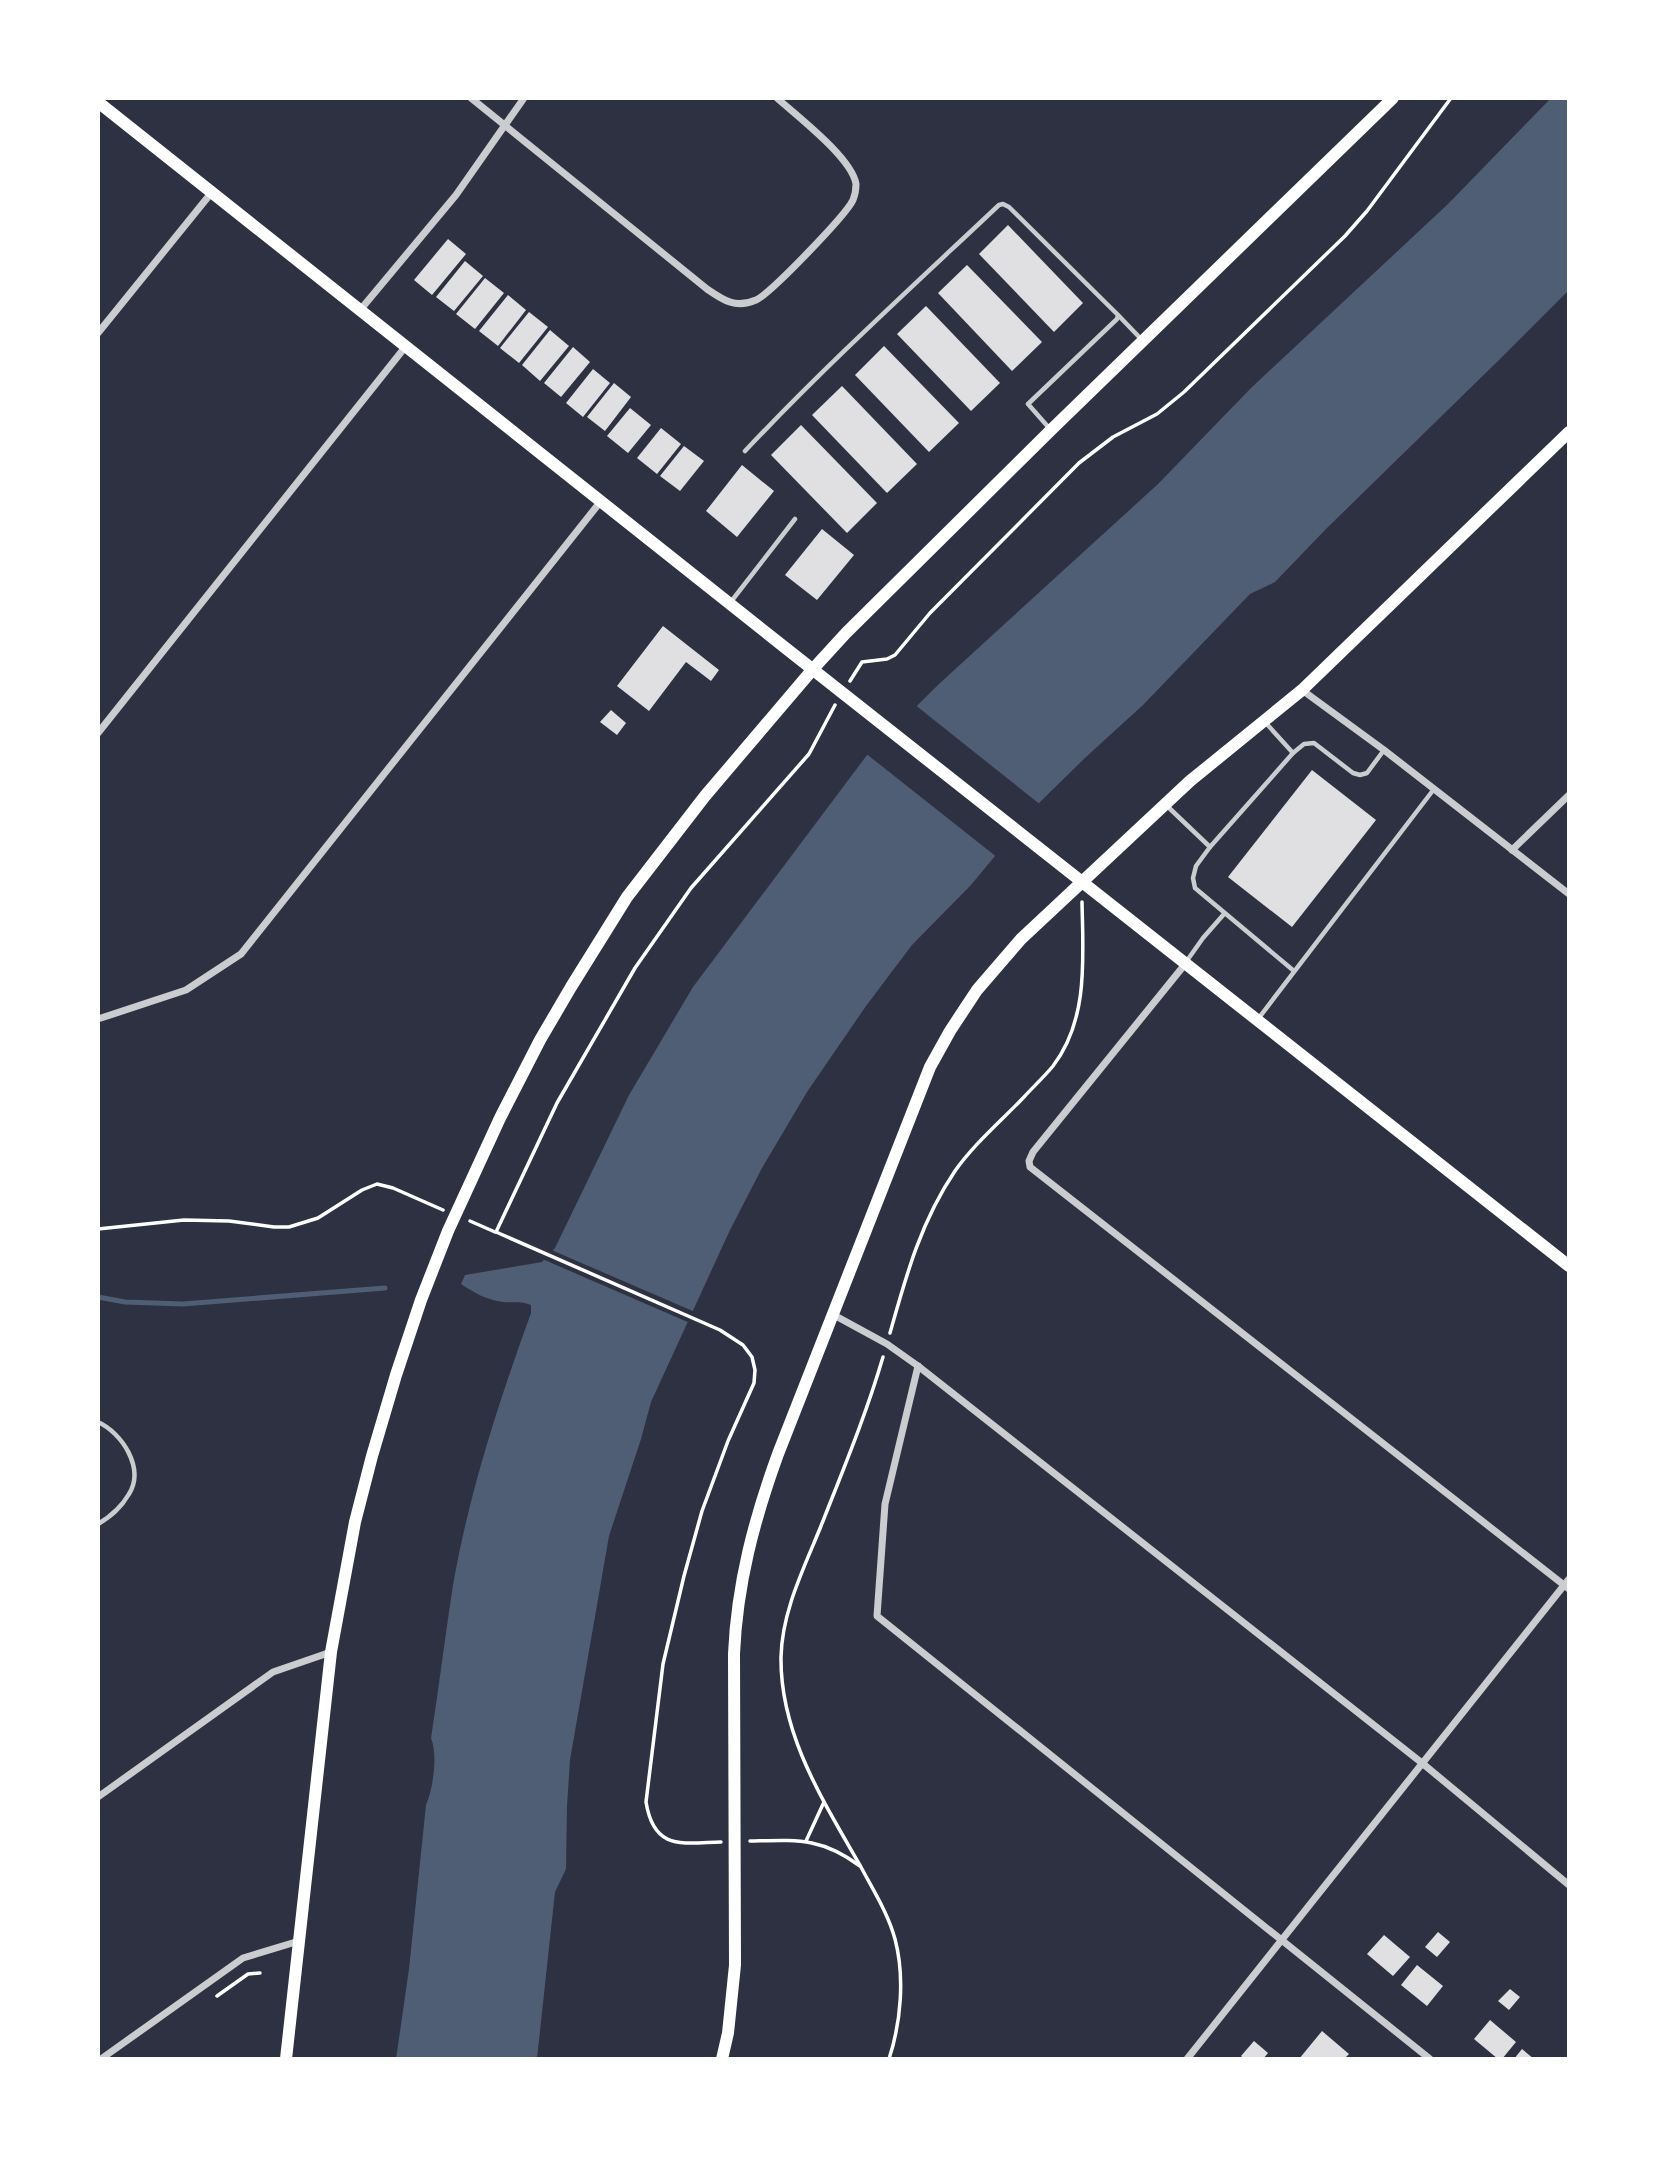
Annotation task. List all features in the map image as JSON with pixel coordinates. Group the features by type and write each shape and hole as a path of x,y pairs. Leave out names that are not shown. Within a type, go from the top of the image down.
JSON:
{"main road":[{"path":"286,2059 331,1652 355,1522 372,1456 421,1300 448,1231 500,1118 570,987 627,897 705,796 846,633 1393,98"},
{"path":"98,102 1569,1266"},
{"path":"722,2059 728,2033 735,1965 734,1654 740,1585 755,1518 766,1487 930,1067 966,1006 1021,939 1219,756 1302,690 1569,432"}],"street":[{"path":"471,98 706,289 729,303 758,299 811,250 852,202 856,187 853,175 837,152 777,98"},
{"path":"361,309 456,195 524,98"},
{"path":"98,333 212,192"},
{"path":"98,733 405,346"},
{"path":"98,1019 186,990 241,954 601,501"},
{"path":"1302,690 1384,750 1569,894"},
{"path":"1512,850 1569,795"},
{"path":"1186,963 1033,1152 1029,1161 1034,1170 1567,1584 1188,2058"},
{"path":"832,1314 887,1344 918,1366 1422,1763 1569,1885"},
{"path":"918,1366 885,1504 877,1616 1430,2059"},
{"path":"98,1797 273,1672 331,1652"},
{"path":"101,2059 243,1958 299,1941"}],"lane":[{"path":"745,450 999,205 1009,207 1143,341"},
{"path":"1051,430 1028,404 1117,319 1118,315"},
{"path":"730,603 796,519"},
{"path":"1264,721 1293,753"},
{"path":"1294,971 1195,888 1193,878 1196,866 1293,753 1304,744 1314,743 1353,773 1360,775 1367,773 1384,750"},
{"path":"1258,1020 1434,789"},
{"path":"1165,805 1210,847"},
{"path":"1186,963 1224,914"},
{"path":"98,1422 121,1438 130,1454 134,1473 131,1492 117,1511 98,1524"}],"path":[{"path":"862,662 895,655 930,613 1079,463 1113,437 1157,414 1184,392 1345,236 1367,211 1451,98"},
{"path":"496,1232 557,1103 635,968 691,888 808,754 827,719"},
{"path":"891,1329 920,1233 956,1169 1054,1065 1071,1034 1084,977 1082,881"},
{"path":"98,1229 206,1219 289,1227 318,1218 362,1190 377,1184 430,1204"},
{"path":"477,1224 720,1330 743,1345 752,1357 754,1382 702,1511 663,1664 646,1802 648,1816 655,1830 666,1840 676,1843 714,1842"},
{"path":"882,1361 860,1428 787,1613 781,1657 785,1702 795,1739 811,1777 881,1903 895,1939 900,1978 899,2018 889,2059"},
{"path":"806,1841 824,1801"},
{"path":"757,1841 806,1841 821,1844 842,1853 860,1866"},
{"path":"217,1996 248,1974 260,1973"}],"water":[{"path":"1551,98 1569,98 1569,290 1275,582 1250,594 1143,705 1039,803 971,885 912,945 807,1092 762,1168 730,1230 651,1402 609,1536 570,1760 566,1869 555,1892 537,2059 396,2059 409,1969 426,1805 434,1772 431,1738 453,1585 467,1516 486,1448 531,1313 531,1305 497,1301 471,1290 461,1284 465,1275 542,1262 555,1248 629,1095 693,987 867,755 940,683 1158,484 1252,387 1448,204"}],"pier":[{"path":"914,704 1042,806 998,858 864,752"},
{"path":"549,1249 695,1312 690,1323 540,1258"}],"building":[{"path":"1008,225 1083,303 1054,332 979,254"},
{"path":"448,239 466,254 432,295 414,280"},
{"path":"465,261 483,276 454,311 436,297"},
{"path":"967,265 1042,342 1012,371 938,293"},
{"path":"485,278 504,293 475,329 456,314"},
{"path":"508,295 526,310 498,346 479,331"},
{"path":"926,306 1000,383 971,411 897,334"},
{"path":"529,312 548,327 519,363 500,348"},
{"path":"550,330 569,346 540,381 522,365"},
{"path":"884,346 959,423 929,452 855,375"},
{"path":"573,347 590,362 561,397 544,383"},
{"path":"593,369 610,383 583,417 566,403"},
{"path":"614,383 631,397 605,431 587,417"},
{"path":"842,386 917,464 887,493 812,415"},
{"path":"630,408 651,425 628,453 607,436"},
{"path":"801,425 877,503 847,533 771,455"},
{"path":"661,428 681,444 657,474 637,458"},
{"path":"684,446 704,461 680,491 660,476"},
{"path":"742,465 774,491 737,537 706,511"},
{"path":"822,529 854,555 817,600 785,575"},
{"path":"663,626 719,670 711,681 686,662 649,711 617,686"},
{"path":"611,710 626,723 617,735 600,722"},
{"path":"1312,770 1376,820 1292,927 1228,877"},
{"path":"1438,1932 1450,1942 1437,1957 1425,1947"},
{"path":"1384,1935 1410,1957 1393,1976 1367,1954"},
{"path":"1417,1965 1443,1986 1427,2006 1401,1985"},
{"path":"1510,1989 1520,1997 1509,2010 1498,2001"},
{"path":"1490,2020 1516,2042 1502,2059 1498,2059 1474,2039"},
{"path":"1322,2031 1349,2054 1344,2059 1299,2059"},
{"path":"1254,2041 1268,2053 1263,2059 1244,2059 1241,2056"},
{"path":"1522,2049 1534,2059 1514,2059"}],"waterway":[{"path":"98,1297 125,1302 183,1304 385,1288"}]}
